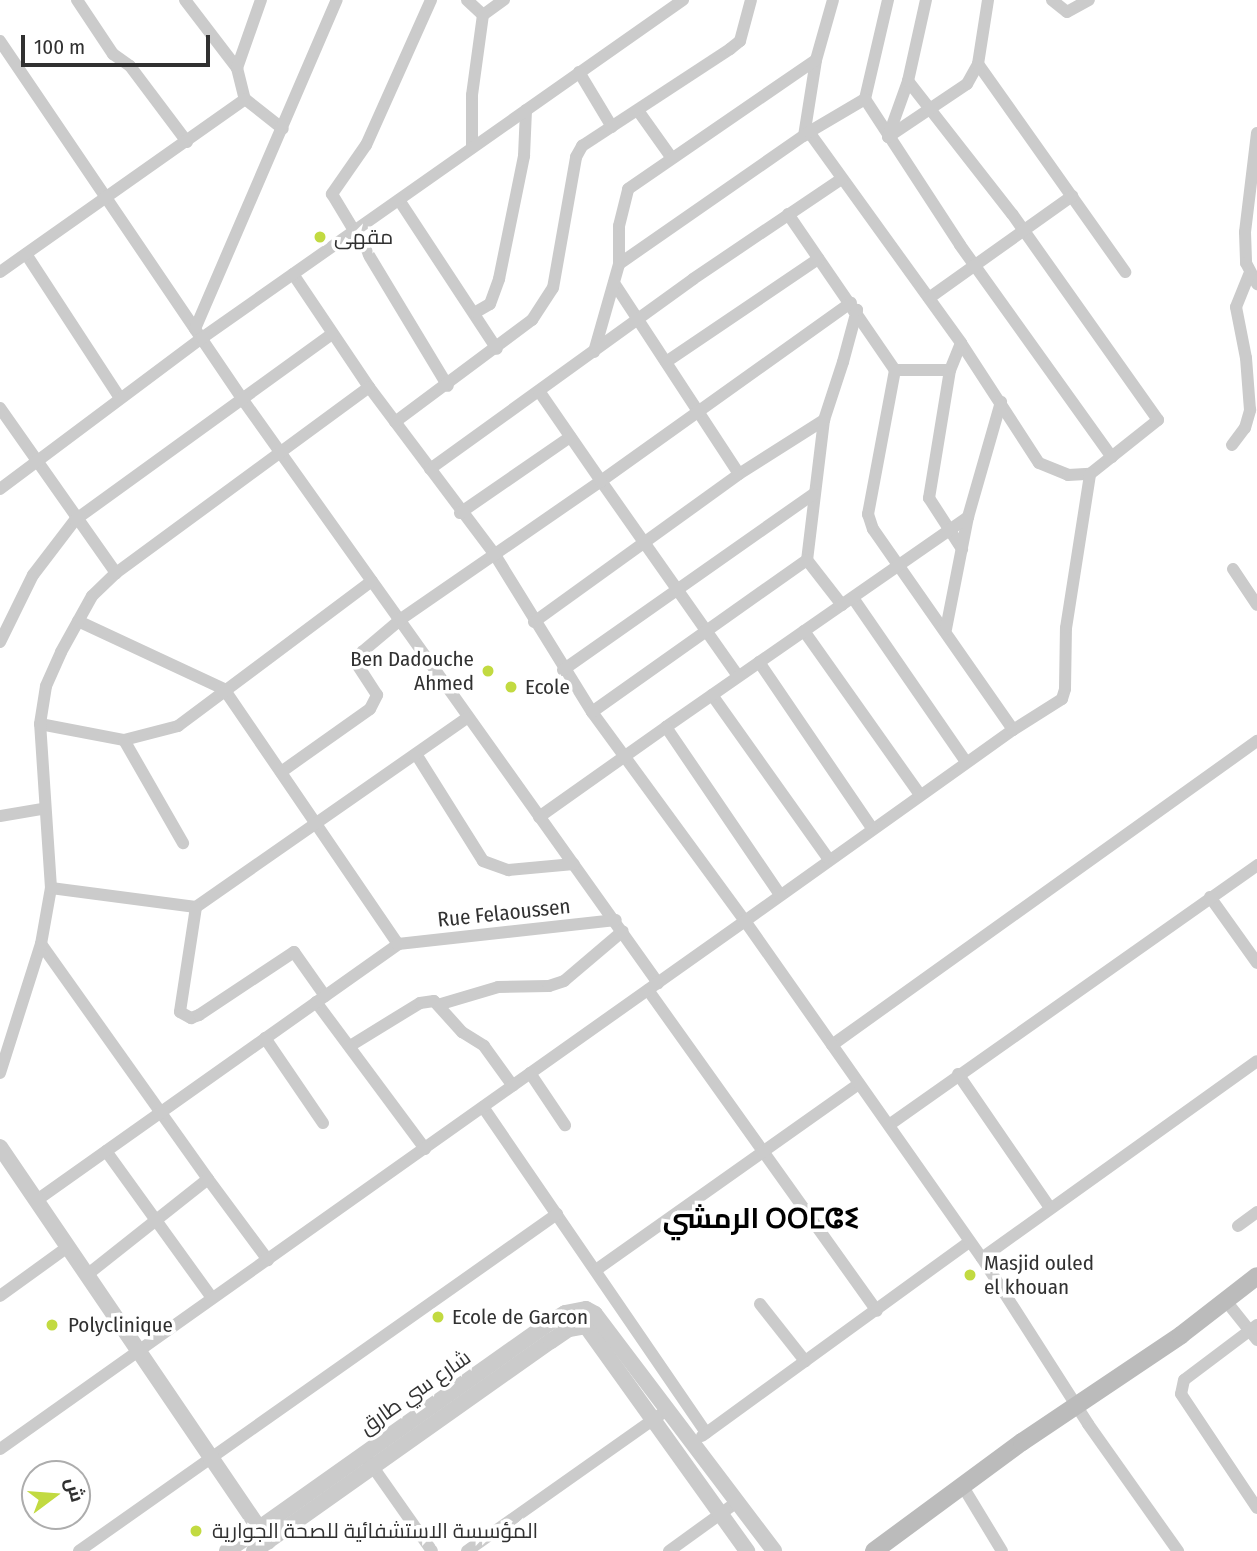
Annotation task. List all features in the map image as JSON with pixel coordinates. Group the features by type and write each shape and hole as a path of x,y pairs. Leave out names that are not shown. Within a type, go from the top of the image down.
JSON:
{"main road":[{"path":"874,1551 962,1485 1226,1301 1257,1276"}],"street":[{"path":"76,0 113,54 130,66 187,142"},
{"path":"185,0 237,68 245,99 283,129"},
{"path":"237,68 261,0"},
{"path":"198,333 337,0"},
{"path":"431,0 366,145 332,191 351,232 448,386"},
{"path":"467,0 483,15"},
{"path":"472,147 472,95 483,15 504,0"},
{"path":"0,489 120,398 198,333 293,274 683,0"},
{"path":"395,422 520,332 545,304 553,288 576,157 582,146 639,112 740,41 751,0"},
{"path":"833,0 816,60 807,134 929,298 1048,470 1090,474 1158,420 1025,231 931,104 908,81"},
{"path":"888,0 865,99 887,137 975,265 1112,457"},
{"path":"887,137 908,81 926,0"},
{"path":"887,137 931,104 961,90 978,64 988,0"},
{"path":"1052,0 1067,12 1089,0"},
{"path":"0,41 105,202 243,400 401,619 467,718 623,931 653,986 762,1152 877,1311"},
{"path":"594,352 619,264 619,226 628,189 816,60"},
{"path":"978,64 1125,272"},
{"path":"579,72 612,127"},
{"path":"0,272 105,202 245,99"},
{"path":"619,264 807,134 865,99"},
{"path":"476,312 490,304 499,279 524,156 526,110"},
{"path":"639,112 671,157"},
{"path":"1232,444 1245,429 1250,410 1246,358 1236,306 1253,279 1244,232 1257,133"},
{"path":"430,469 639,318 841,179"},
{"path":"929,298 1072,196"},
{"path":"400,200 476,312 497,349"},
{"path":"788,214 895,370 868,514 1013,730"},
{"path":"26,254 120,398"},
{"path":"666,362 818,259"},
{"path":"293,274 369,387 460,513 495,555 563,670 745,921 982,1258 1077,1405 1178,1551"},
{"path":"614,284 639,318 739,474"},
{"path":"281,772 370,709 377,695 356,663 401,619 601,481 696,409 850,307"},
{"path":"592,712 708,633 807,560 824,420 850,307"},
{"path":"0,642 33,575 75,520 332,334"},
{"path":"961,343 950,370 929,498 962,549"},
{"path":"895,370 950,370"},
{"path":"0,1073 41,944 51,888 42,809 40,724 46,686 78,621 92,596 116,573 369,387"},
{"path":"539,391 643,544 738,676"},
{"path":"946,629 968,517 1001,402"},
{"path":"0,408 38,460 75,520 116,573"},
{"path":"534,622 739,474 824,420"},
{"path":"460,513 570,437"},
{"path":"2,1444 141,1350 425,1149 745,921 828,858 1062,699 1065,689 1066,628 1090,474"},
{"path":"563,670 813,494"},
{"path":"539,817 623,755 968,517"},
{"path":"807,560 848,602 966,762"},
{"path":"1233,569 1257,605"},
{"path":"40,724 124,740 177,726 223,689 372,581"},
{"path":"37,1200 398,944 223,689 78,621"},
{"path":"804,631 920,795"},
{"path":"758,662 872,828"},
{"path":"712,695 828,858"},
{"path":"51,888 197,907 467,718"},
{"path":"666,727 780,895"},
{"path":"124,740 183,843"},
{"path":"832,1045 1257,741"},
{"path":"416,754 483,860 522,871 574,864"},
{"path":"0,816 42,809"},
{"path":"889,1125 1257,865"},
{"path":"1210,897 1257,963"},
{"path":"197,907 180,1013 191,1018 199,1015 294,952 350,1046 425,1149"},
{"name":"Rue Felaoussen","path":"398,944 615,920"},
{"path":"350,1046 420,1003 441,1004 498,987 549,986 564,981 623,931"},
{"path":"41,944 268,1260"},
{"path":"441,1004 462,1032 484,1046 513,1086"},
{"path":"265,1038 323,1123"},
{"path":"982,1258 1257,1061"},
{"path":"530,1073 565,1125"},
{"path":"958,1074 1050,1209"},
{"path":"596,1270 859,1084"},
{"path":"484,1107 596,1270 737,1502 774,1551"},
{"path":"0,1147 141,1350 263,1534"},
{"path":"106,1151 212,1298"},
{"path":"88,1274 208,1179"},
{"path":"1238,1226 1257,1212"},
{"path":"79,1551 557,1214"},
{"path":"700,1438 969,1242"},
{"path":"0,1296 69,1246"},
{"path":"1226,1301 1255,1331 1184,1380 1181,1394 1257,1507"},
{"path":"760,1304 805,1362"},
{"name":"شارع سي طارق","path":"228,1551 263,1534 373,1468 551,1341 590,1320 586,1309 565,1312 364,1454 263,1534 254,1551"},
{"path":"590,1320 668,1409 700,1438"},
{"path":"590,1320 653,1420 747,1551"},
{"path":"467,1551 668,1409"},
{"path":"364,1454 432,1551"},
{"path":"962,1485 1002,1551"},
{"path":"669,1551 737,1502"}],"place":[{"name":"مقهى","path":"320,237"},
{"name":"Ben Dadouche Ahmed","path":"488,671"},
{"name":"Ecole","path":"511,687"},
{"name":"Masjid ouled el khouan","path":"970,1275"},
{"name":"Ecole de Garcon","path":"438,1317"},
{"name":"Polyclinique","path":"52,1325"},
{"name":"المؤسسة الاستشفائية للصحة الجوارية","path":"196,1531"}],"district":[{"name":"الرمشي ⵔⵔⵎⵛⵉ","path":"761,1219"}]}
